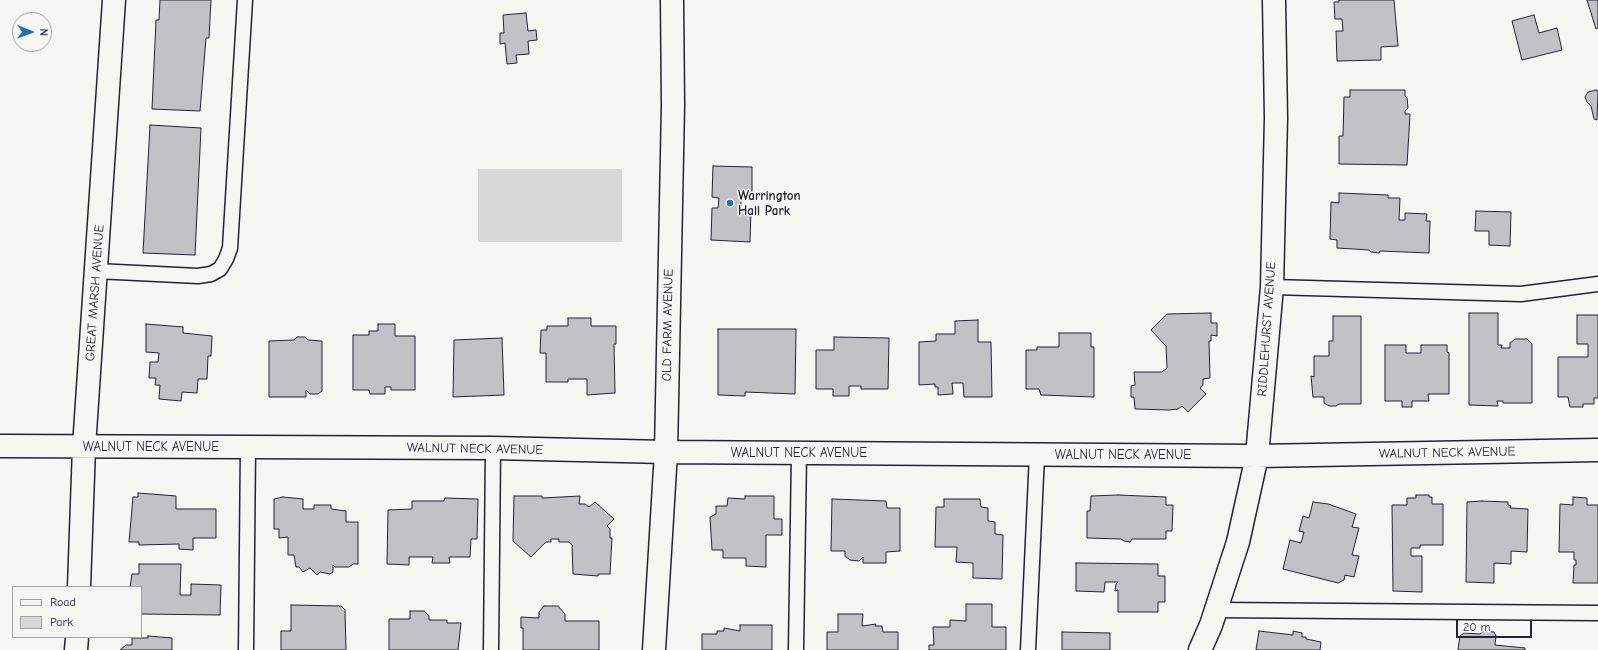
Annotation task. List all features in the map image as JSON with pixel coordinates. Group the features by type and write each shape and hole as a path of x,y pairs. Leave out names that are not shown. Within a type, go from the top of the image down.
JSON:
{"street":[{"name":"GREAT MARSH AVENUE","path":"79,586 84,447 114,0"},
{"name":"OLD FARM AVENUE","path":"654,650 666,452 673,113 672,0"},
{"name":"RIDDLEHURST AVENUE","path":"1200,650 1216,610 1238,542 1257,456 1272,287 1276,118 1274,0"},
{"name":"WALNUT NECK AVENUE","path":"0,446 492,448 666,452 1257,456 1598,450"},
{"path":"76,650 77,638"}],"lane":[{"path":"96,271 198,276 211,274 220,269 226,259 230,248 245,0"},
{"path":"1272,287 1521,294 1598,284"},
{"path":"246,650 248,447"},
{"path":"491,650 492,448"},
{"path":"796,650 799,453"},
{"path":"1028,650 1037,454"},
{"path":"1216,610 1598,614"}],"green space":[{"path":"478,169 622,169 622,242 478,242"}],"building":[{"path":"160,0 211,0 209,38 206,38 200,111 152,109 156,20 159,20"},
{"path":"1339,0 1394,0 1398,46 1381,47 1381,60 1337,61 1336,31 1343,31 1342,19 1335,19 1334,2 1339,2"},
{"path":"1587,0 1598,0 1598,28 1596,29"},
{"path":"526,13 528,31 536,30 537,40 528,41 529,54 516,55 517,63 507,64 505,43 500,44 500,33 504,33 503,15"},
{"path":"1534,15 1539,33 1557,28 1562,50 1522,60 1512,21"},
{"path":"1350,90 1405,90 1408,108 1405,111 1405,114 1410,114 1407,165 1339,164 1339,136 1343,136 1344,97 1350,97"},
{"path":"1598,91 1597,120 1594,119 1591,106 1585,97 1588,92"},
{"path":"150,125 201,128 195,255 143,253"},
{"name":"Warrington Hall Park","path":"713,166 752,167 752,198 741,197 741,209 751,209 750,242 711,240 712,208 718,208 719,198 712,197"},
{"path":"1339,193 1388,195 1388,198 1400,198 1399,220 1405,220 1405,213 1427,214 1426,221 1430,221 1429,253 1380,251 1379,253 1371,252 1369,250 1337,248 1337,240 1330,239 1331,202 1339,203"},
{"path":"1476,211 1511,212 1510,246 1489,245 1489,231 1475,231"},
{"path":"1211,313 1211,323 1217,323 1217,336 1211,335 1211,341 1209,341 1210,378 1203,379 1203,385 1200,388 1206,394 1188,412 1182,406 1178,409 1169,410 1135,409 1134,397 1131,397 1131,386 1135,385 1134,372 1162,372 1167,368 1166,346 1151,330 1167,314"},
{"path":"1469,313 1498,313 1498,345 1502,345 1501,348 1510,348 1510,343 1515,339 1527,339 1532,344 1532,403 1503,403 1503,401 1497,401 1498,406 1469,405"},
{"path":"1577,315 1598,315 1598,398 1594,398 1594,404 1583,404 1583,407 1570,407 1568,397 1558,397 1558,357 1588,357 1588,344 1577,344"},
{"path":"1333,316 1361,316 1361,404 1339,404 1336,406 1329,406 1324,403 1324,397 1313,397 1311,376 1314,377 1314,356 1329,356 1329,341 1333,341"},
{"path":"568,318 591,318 591,326 616,326 616,344 614,344 615,393 587,395 587,379 568,379 568,382 546,382 546,353 540,353 541,330 547,330 547,326 568,326"},
{"path":"978,320 978,342 991,342 992,397 964,397 963,383 952,383 953,394 938,395 938,387 935,387 935,384 919,385 919,342 936,341 936,334 955,334 955,321"},
{"path":"146,324 183,327 183,333 212,336 211,356 208,356 207,379 198,379 197,393 182,392 181,401 159,399 160,385 155,385 156,378 149,378 150,362 158,362 159,353 146,352"},
{"path":"378,324 395,324 395,336 415,336 415,390 391,390 391,387 385,387 385,394 370,394 369,390 353,390 353,335 369,335 369,331 378,331"},
{"path":"718,329 796,329 795,394 745,392 745,396 718,395"},
{"path":"1059,333 1091,333 1091,347 1094,347 1094,397 1041,395 1039,389 1026,389 1026,350 1037,350 1037,347 1059,347"},
{"path":"297,337 305,337 308,340 322,341 322,391 318,394 310,394 306,390 306,397 269,397 269,341 294,340"},
{"path":"834,337 889,338 888,389 861,389 861,386 849,386 849,396 833,396 833,389 816,389 816,350 834,350"},
{"path":"502,338 504,395 453,397 454,340"},
{"path":"1385,345 1406,345 1406,353 1421,353 1421,345 1447,345 1447,352 1449,353 1449,394 1428,394 1429,401 1412,401 1412,407 1402,407 1402,401 1385,401"},
{"path":"138,493 176,496 176,509 216,509 216,538 193,538 193,550 179,549 179,544 139,545 139,542 129,542 133,497 138,497"},
{"path":"1118,495 1166,497 1166,505 1173,505 1172,531 1166,531 1166,539 1132,539 1130,542 1121,539 1087,538 1087,511 1090,511 1091,496"},
{"path":"1416,495 1429,495 1429,497 1432,497 1432,504 1443,504 1443,545 1420,545 1420,548 1411,548 1411,556 1422,556 1422,592 1393,591 1392,505 1407,505 1407,498 1416,498"},
{"path":"514,496 542,496 542,498 580,496 579,504 585,504 589,507 595,502 614,519 607,526 610,529 610,538 612,538 610,574 598,574 598,576 573,574 572,545 569,542 559,542 559,539 551,539 551,542 546,542 531,557 513,541"},
{"path":"745,496 774,496 774,519 782,519 782,535 766,535 766,567 746,566 746,558 723,558 723,550 712,550 710,517 716,514 716,506 727,506 728,498 745,499"},
{"path":"283,497 303,499 303,509 314,509 314,505 331,505 331,509 346,511 346,522 358,522 358,564 353,564 349,567 335,567 333,565 333,572 330,574 320,572 317,575 310,568 303,572 299,567 296,567 294,555 288,555 288,537 279,538 279,529 274,529 274,499"},
{"path":"1573,497 1587,498 1587,505 1598,505 1598,583 1573,583 1574,565 1576,565 1576,560 1574,560 1574,552 1559,552 1560,504 1573,505"},
{"path":"445,498 478,499 477,539 471,539 470,557 449,557 450,563 432,563 433,557 409,557 409,565 387,564 388,510 412,509 412,501 444,501"},
{"path":"832,499 886,501 887,508 900,508 900,551 886,552 886,563 863,563 863,557 859,561 850,560 845,556 845,551 831,551"},
{"path":"944,499 980,499 981,507 988,508 988,521 995,522 995,534 1003,535 1002,579 973,578 973,563 956,562 957,547 935,547 936,507 944,507"},
{"path":"1313,502 1328,504 1356,514 1352,527 1359,528 1352,555 1359,556 1354,577 1345,575 1344,580 1338,583 1283,569 1290,540 1301,543 1304,532 1299,531 1303,516 1309,518"},
{"path":"1467,502 1508,502 1508,505 1511,506 1510,508 1528,509 1527,552 1511,551 1511,564 1494,563 1494,583 1466,582"},
{"path":"1076,563 1158,564 1158,576 1165,576 1165,602 1158,602 1158,612 1118,612 1118,590 1115,591 1116,584 1118,582 1105,582 1104,592 1076,591"},
{"path":"139,564 181,564 180,595 191,595 191,584 221,585 220,615 142,614 142,586 130,586 132,574 139,574"},
{"path":"966,604 992,604 992,627 1006,627 1006,650 929,650 929,645 934,645 933,627 950,627 950,620 966,621"},
{"path":"291,605 341,606 345,610 346,650 281,650 281,631 291,631"},
{"path":"544,606 558,606 565,614 565,621 599,621 599,650 523,650 523,628 521,628 521,617 539,618 539,612"},
{"path":"410,611 424,611 429,616 429,620 447,620 447,623 461,623 458,650 389,650 389,619 410,619"},
{"path":"838,614 863,614 862,626 876,624 875,626 882,626 883,632 898,632 898,650 827,650 827,632 838,632"},
{"path":"740,625 772,625 772,650 702,650 702,634 717,634 717,631 724,631 724,628 740,631"},
{"path":"1259,631 1293,635 1293,631 1302,633 1302,637 1306,637 1306,639 1321,642 1320,650 1256,650"},
{"path":"1484,631 1494,632 1496,636 1495,645 1525,648 1525,650 1458,650 1460,636 1464,633 1480,634"},
{"path":"1062,632 1110,633 1110,650 1062,650"},
{"path":"148,636 172,638 172,650 120,650 126,645 132,645 132,638 148,638"}],"place":[{"name":"Warrington Hall Park","path":"730,203"}]}
